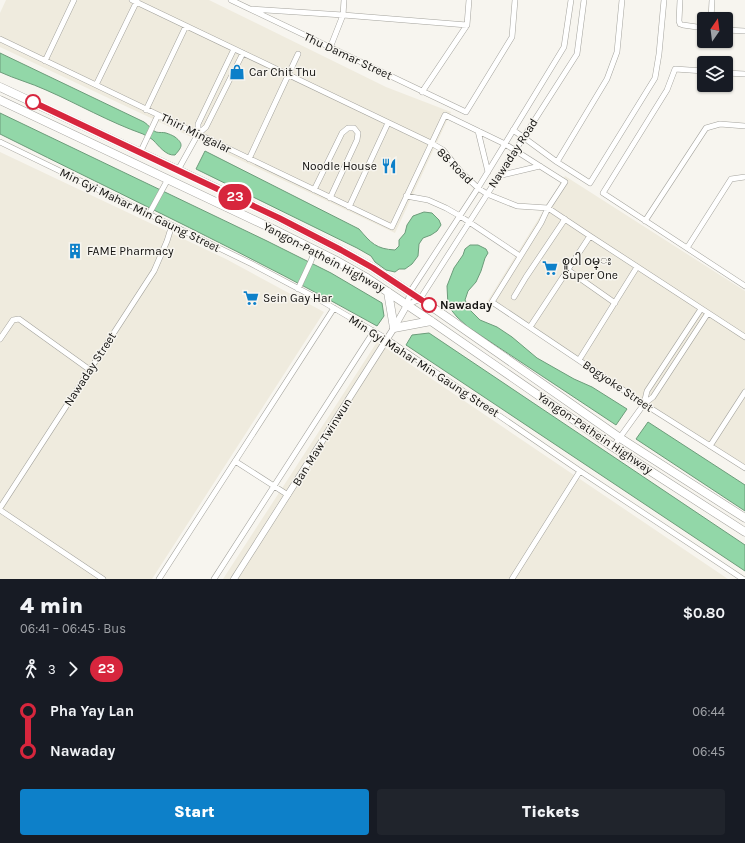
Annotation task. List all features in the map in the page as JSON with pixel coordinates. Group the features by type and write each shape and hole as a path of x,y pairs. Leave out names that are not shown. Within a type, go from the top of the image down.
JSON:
{"main road":[{"name":"Yangon-Pathein Highway","path":"0,87 279,218 373,268 410,292 620,438 745,518"},
{"name":"Yangon-Pathein Highway","path":"0,100 266,225 367,278 614,447 745,532"},
{"path":"388,292 394,328 431,321"}],"street":[{"path":"45,61 74,0"},
{"name":"Thu Damar Street","path":"231,0 466,112 512,37 515,0"},
{"path":"330,48 343,14 344,0"},
{"path":"422,92 467,25 469,0"},
{"name":"Nawaday Road","path":"410,292 478,188 564,47 570,0"},
{"name":"Nawaday Road","path":"420,299 577,54 584,0"},
{"path":"557,162 607,79 617,52 622,0"},
{"path":"512,130 590,183 655,78 659,54 664,0"},
{"path":"680,0 680,24 697,27"},
{"path":"711,12 712,0"},
{"path":"96,85 135,1"},
{"name":"88 Road","path":"135,1 431,143 443,150 461,172 478,188 487,194 518,206 548,208 745,336"},
{"path":"249,9 343,14 467,25"},
{"path":"146,110 186,26"},
{"path":"733,30 745,31"},
{"name":"Thiri Mingalar","path":"0,39 392,227 406,196"},
{"path":"198,134 198,124 234,49"},
{"path":"178,170 198,134 206,127 242,53"},
{"path":"249,159 298,54"},
{"path":"697,71 675,69 667,90 603,193 745,286"},
{"path":"733,73 745,74"},
{"path":"215,89 223,92"},
{"path":"140,153 158,115"},
{"path":"445,115 505,144 566,182 548,208 541,223 520,256 446,208 428,200 406,196 431,143 445,115"},
{"path":"349,207 388,123"},
{"path":"645,220 706,128 720,124 745,126"},
{"path":"314,190 342,133 348,128 354,128 358,133 357,140 330,198"},
{"path":"478,131 488,172"},
{"name":"Min Gyi Mahar Min Gaung Street","path":"0,142 150,212 172,225 298,287 374,331 580,471 743,579"},
{"path":"498,176 540,166"},
{"path":"687,248 732,179 745,177"},
{"path":"150,212 168,179"},
{"path":"514,297 565,219"},
{"name":"Nawaday Street","path":"0,509 154,270 167,241 172,225"},
{"path":"530,327 590,236"},
{"path":"298,287 315,250"},
{"name":"Bogyoke Street","path":"520,256 492,302 644,404 745,468"},
{"path":"579,360 637,267"},
{"path":"568,270 615,303"},
{"path":"408,305 410,292"},
{"path":"408,305 420,299"},
{"name":"Ban Maw Twinwun","path":"234,579 408,305"},
{"path":"159,579 334,308"},
{"path":"644,404 647,391 701,308"},
{"path":"614,447 644,404 654,397 708,313"},
{"path":"0,339 12,320 19,319 90,370"},
{"path":"214,579 374,331"},
{"path":"710,446 745,392"},
{"path":"235,461 288,495"},
{"path":"512,579 580,471"},
{"path":"0,509 103,579"}],"shaded area":[{"path":"6,0 209,0 386,87 451,112 395,233 0,47 0,13"},
{"path":"0,53 144,122 156,132 165,133 175,137 181,144 180,148 175,155 169,154 152,139 143,134 118,124 58,95 0,72"},
{"path":"0,113 331,273 382,303 384,316 377,326 190,228 0,134"},
{"path":"205,151 359,229 378,247 395,250 399,246 399,240 405,233 407,225 413,216 424,212 432,213 439,220 441,225 437,231 423,238 419,244 418,256 412,264 405,269 399,269 395,272 386,270 375,262 371,256 357,248 196,169"},
{"path":"0,152 226,259 324,312 152,579 0,579"},
{"path":"565,176 745,291 745,469 487,302"},
{"path":"470,245 478,245 486,249 488,253 476,282 468,291 465,300 470,310 480,320 497,327 512,337 537,358 574,379 592,387 627,409 616,425 468,327 448,306 447,286 454,268 463,255 465,249"},
{"path":"429,333 745,545 745,571 406,345 412,335"},
{"path":"377,342 728,579 223,579"},
{"path":"648,422 745,485 745,511 636,439"}],"bus line":[{"name":"23","path":"33,102 279,218 373,268 429,305"}],"place":[{"name":"Car Chit Thu","path":"237,72"},
{"name":"Noodle House","path":"389,166"},
{"name":"FAME Pharmacy","path":"75,251"},
{"name":"စူပါ ၀မ္း Super One","path":"550,268"},
{"name":"Sein Gay Har","path":"251,298"},
{"name":"Nawaday","path":"429,305"}]}
